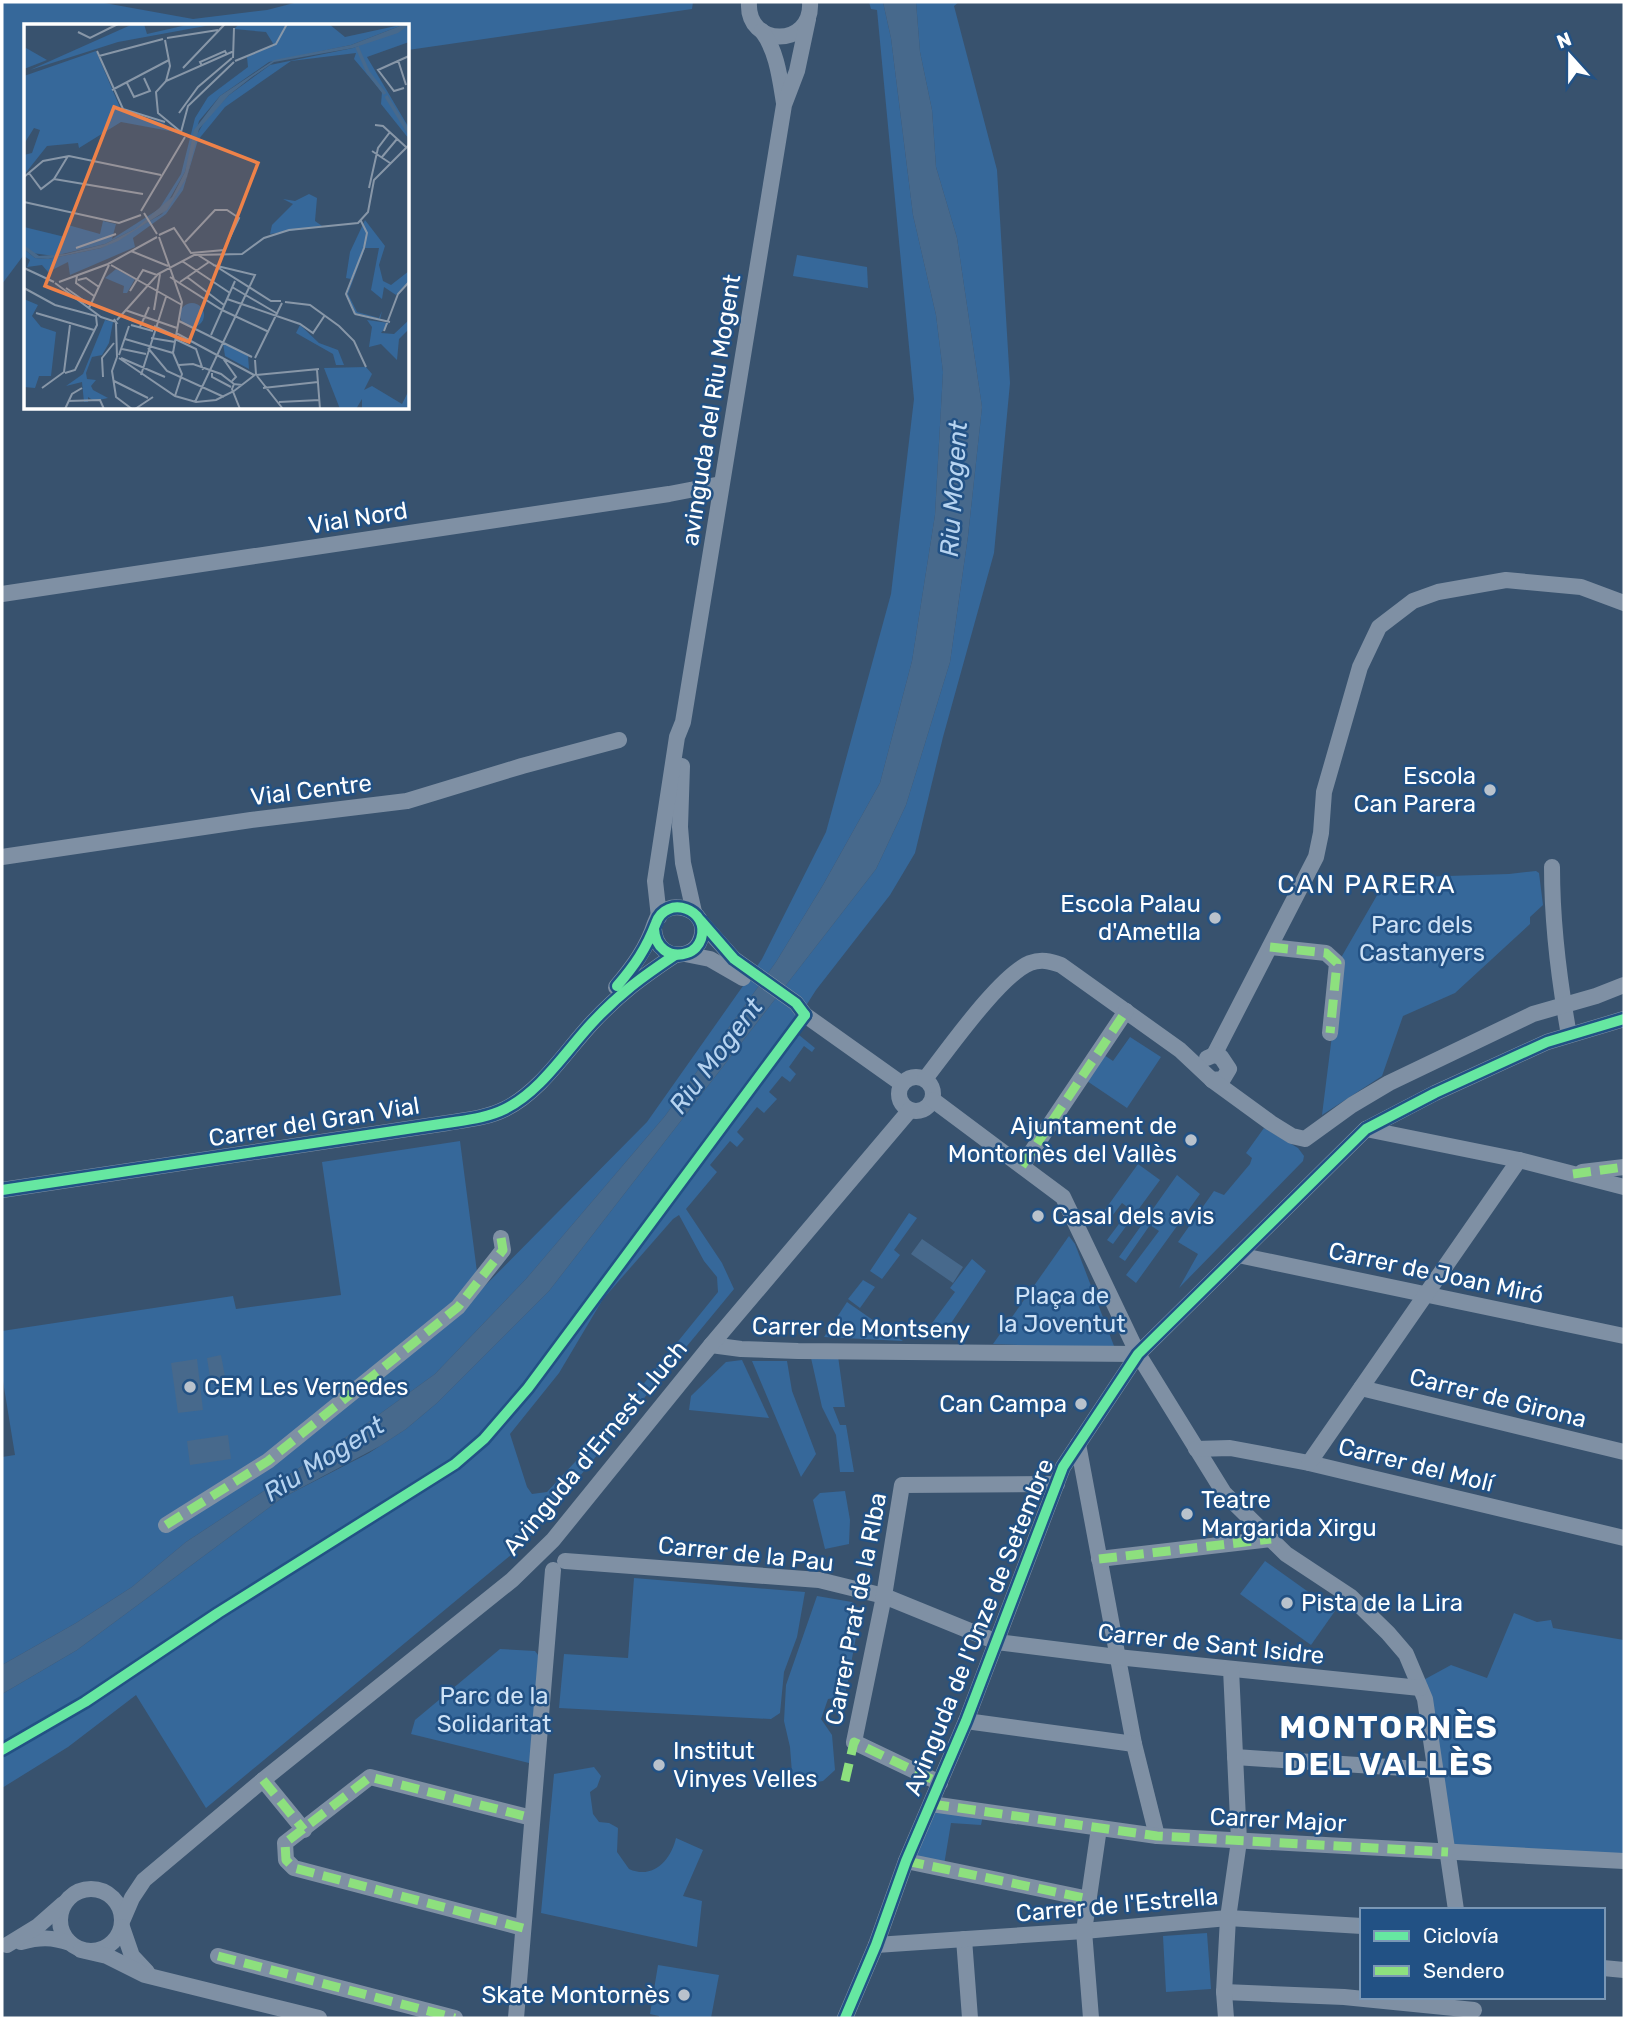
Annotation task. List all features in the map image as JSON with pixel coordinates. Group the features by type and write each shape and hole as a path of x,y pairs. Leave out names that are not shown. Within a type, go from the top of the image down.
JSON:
{"street":[{"name":"avinguda del Riu Mogent","path":"657,923 656,874 677,737 683,722 784,105 797,71 810,2"},
{"name":"avinguda del Riu Mogent","path":"745,5 756,26 769,40 784,105"},
{"path":"762,31 774,36 788,36 799,30 807,19"},
{"name":"Vial Nord","path":"2,594 721,484"},
{"path":"1209,1066 1316,857 1324,792 1360,667 1379,627 1413,601 1425,596 1506,580 1581,587 1624,603"},
{"name":"avinguda del Riu Mogent","path":"683,722 685,733 680,827 686,872 697,917"},
{"name":"Vial Centre","path":"2,857 407,800 522,765 619,740"},
{"path":"656,874 663,865 675,861 686,872"},
{"path":"1552,867 1563,1006 1569,1035"},
{"path":"731,964 666,951 658,944 657,923 673,907 684,907 697,917 731,964 790,1011 805,1015 902,1084"},
{"path":"680,955 691,952 700,941 702,928 697,917"},
{"name":"Carrer del Gran Vial","path":"595,1020 610,995 646,948 657,923"},
{"path":"1270,947 1326,953 1337,963 1330,1033"},
{"name":"Carrer del Gran Vial","path":"2,1190 491,1115 530,1093 632,983 680,955"},
{"path":"925,1079 997,990 1015,972 1031,963 1047,960 1061,965 1180,1050 1209,1066 1234,1095 1292,1136 1305,1139 1352,1105 1389,1083 1533,1014 1597,996 1624,985"},
{"path":"1022,1166 1126,1011"},
{"name":"Avinguda de l'Onze de Setembre","path":"845,2018 876,1945 906,1861 997,1643 1063,1467 1138,1354 1366,1129 1435,1093 1547,1042 1624,1019"},
{"path":"910,1077 925,1079 933,1088 933,1100 924,1110 910,1110 899,1099 902,1084 910,1077"},
{"path":"933,1100 1063,1197 1138,1354 1224,1493 1286,1554 1351,1597 1387,1631 1406,1654 1425,1699 1456,1908"},
{"name":"Avinguda d'Ernest Lluch","path":"144,1880 536,1558 711,1345 910,1110"},
{"path":"1366,1129 1519,1160 1624,1186"},
{"path":"1309,1463 1519,1160"},
{"path":"1573,1174 1624,1167"},
{"path":"166,1525 268,1461 457,1307 503,1250 501,1238"},
{"name":"Carrer de Joan Miró","path":"1238,1255 1624,1336"},
{"name":"Carrer de Montseny","path":"711,1345 787,1350 1138,1354"},
{"name":"Carrer de Girona","path":"1361,1388 1624,1452"},
{"path":"1078,1444 1134,1744 1157,1836"},
{"name":"Carrer del Molí","path":"1196,1449 1230,1448 1309,1463 1624,1538"},
{"name":"Carrer Prat de la RIba","path":"940,1783 854,1742 884,1597 902,1485 1057,1484"},
{"path":"1099,1559 1271,1539"},
{"path":"516,2018 532,1818 559,1565 565,1553 553,1540"},
{"path":"536,1558 548,1569 559,1565"},
{"name":"Carrer de la Pau","path":"559,1565 819,1580 884,1597 997,1643"},
{"name":"Carrer de Sant Isidre","path":"997,1643 1420,1688"},
{"path":"1226,2018 1224,1992 1228,1918 1239,1841 1231,1669"},
{"path":"966,1721 1134,1744"},
{"path":"1235,1757 1435,1770"},
{"path":"523,1928 294,1868 286,1860 285,1843 370,1777 532,1818"},
{"path":"263,1780 303,1830"},
{"name":"Carrer Major","path":"931,1804 1157,1836 1624,1861"},
{"path":"1091,2018 1084,1931 1099,1828"},
{"path":"906,1861 1089,1899"},
{"path":"4,1946 38,1926 76,1892 89,1888 102,1890 144,1880"},
{"path":"65,1902 60,1919 61,1929 76,1946 99,1950 108,1946 119,1935 131,1898 144,1880"},
{"path":"102,1890 115,1899 132,1956 142,1969 155,1977"},
{"name":"Carrer de l'Estrella","path":"876,1945 1228,1918 1360,1926"},
{"path":"4,1946 39,1938 54,1938 107,1956 131,1969 155,1977 319,2018"},
{"path":"964,1939 971,2018"},
{"path":"218,1956 455,2018"},
{"path":"1605,1968 1624,1970"},
{"path":"1224,1992 1360,1998"},
{"path":"1366,1999 1474,2009"}],"green space":[{"path":"2,2 99,2 193,19 267,10 298,2 693,2 692,9 410,50 410,24 24,24 24,255 2,284"},
{"name":"CEM Les Vernedes","path":"869,2 883,2 891,38 913,215 936,315 943,372 935,515 912,661 880,783 776,962 665,1116 526,1279 435,1374 366,1424 186,1542 132,1587 2,1665 2,1457 15,1455 2,1375 2,1331 233,1296 236,1309 341,1295 322,1162 460,1141 477,1272 458,1313 647,1122 762,959 826,832 891,594 914,399 877,10 871,9"},
{"path":"916,2 959,2 954,6 997,170 1010,383 994,553 943,737 915,853 890,895 816,990 783,1042 788,1036 799,1035 815,1048 812,1052 804,1046 789,1067 796,1074 790,1082 782,1076 769,1092 777,1099 764,1113 757,1107 737,1132 744,1139 737,1147 730,1141 710,1165 717,1172 686,1209 722,1263 734,1289 523,1545 206,1808 136,1695 68,1747 2,1788 2,1694 77,1650 282,1498 369,1453 406,1429 437,1403 549,1291 876,869 906,805 950,662 968,536 982,407 957,238 936,167 932,110 920,52","holes":["679,1215 704,1261 717,1277 718,1292 624,1408 575,1462 547,1492 532,1494 527,1487 510,1434 559,1373 603,1299"]},
{"path":"797,255 867,267 868,288 793,276"},
{"name":"Parc dels Castanyers","path":"1539,873 1543,905 1530,917 1530,924 1455,993 1403,1016 1382,1076 1322,1115 1342,956 1387,878"},
{"path":"1130,1037 1161,1057 1127,1108 1087,1081 1104,1055 1113,1061"},
{"path":"1264,1128 1298,1148 1304,1156 1303,1161 1179,1288 1198,1254 1178,1242 1214,1191 1224,1195 1250,1164 1252,1158 1246,1153"},
{"path":"1138,1164 1160,1180 1113,1244 1107,1240 1130,1209 1122,1203 1106,1224 1099,1218"},
{"path":"1177,1175 1200,1194 1136,1283 1126,1275 1159,1231 1150,1225 1125,1261 1119,1257"},
{"path":"909,1213 917,1218 894,1250 900,1255 882,1279 870,1271"},
{"name":"Plaça de la Joventut","path":"1069,1236 1075,1244 1114,1346 1087,1348 993,1344"},
{"path":"972,1259 986,1271 941,1338 921,1338 955,1292 950,1288"},
{"path":"863,1280 875,1287 860,1308 848,1299"},
{"path":"847,1302 903,1341 824,1337"},
{"path":"838,1356 845,1407 833,1407 840,1425 846,1425 854,1472 840,1472 836,1435 822,1407 811,1358"},
{"path":"742,1360 769,1418 689,1410 691,1396 726,1362"},
{"path":"752,1361 787,1361 792,1391 816,1454 801,1477"},
{"path":"845,1491 850,1520 849,1544 825,1549 813,1500 820,1493"},
{"name":"Pista de la Lira","path":"1265,1561 1335,1611 1311,1645 1240,1594"},
{"path":"634,1578 805,1592 797,1637 784,1672 780,1713 771,1719 559,1708 564,1654 628,1658"},
{"path":"817,1596 852,1602 859,1611 859,1621 845,1696 828,1699 821,1719 832,1735 835,1770 823,1781 793,1786 790,1747 784,1721 786,1685"},
{"path":"1514,1613 1537,1622 1551,1620 1553,1628 1624,1640 1624,1861 1448,1852 1418,1683 1451,1665 1487,1678"},
{"name":"Parc de la Solidaritat","path":"500,1649 535,1651 542,1660 533,1764 411,1734 415,1720"},
{"path":"594,1767 601,1776 597,1787 590,1792 593,1814 599,1822 618,1828 617,1852 629,1869 646,1872 660,1866 670,1854 676,1838 703,1850 683,1896 702,1901 697,1947 541,1913 554,1774"},
{"path":"934,1808 983,1815 981,1825 951,1823 944,1865 911,1858"},
{"path":"1207,1933 1211,1989 1166,1992 1163,1936"},
{"name":"Skate Montornès","path":"658,1965 719,1975 711,2018 659,2018 650,2014"}],"water":[{"name":"Riu Mogent","path":"883,2 916,2 920,52 932,110 936,167 957,238 982,407 968,536 950,662 906,805 876,869 549,1291 437,1403 380,1446 282,1498 77,1650 2,1694 2,1665 132,1587 186,1542 366,1424 435,1374 526,1279 665,1116 776,962 880,783 912,661 935,515 943,372 936,315 913,215 891,38"},
{"path":"922,1239 963,1267 953,1283 911,1254"},
{"path":"221,1355 226,1382 211,1384 207,1358"},
{"path":"197,1359 203,1410 178,1413 171,1363"},
{"path":"228,1435 231,1459 190,1465 187,1441"}],"marked path":[{"path":"1270,947 1326,953 1337,963 1330,1033"},
{"path":"1022,1166 1126,1011"},
{"path":"1573,1174 1624,1167"},
{"path":"166,1525 268,1461 458,1307 503,1250 501,1238"},
{"path":"1099,1559 1271,1539"},
{"path":"845,1781 854,1742 940,1783"},
{"path":"523,1928 294,1868 286,1860 285,1843 370,1777 532,1818"},
{"path":"263,1780 304,1830"},
{"path":"931,1804 1157,1836 1448,1852"},
{"path":"906,1861 1089,1899"},
{"path":"218,1956 455,2018"}],"cycle path":[{"path":"617,986 639,956 661,914 669,909 677,907 694,913 700,920 701,939 698,946 690,952 669,953 660,946 654,929"},
{"path":"701,921 734,959 796,1003 805,1015"},
{"path":"2,1190 491,1115 530,1092 612,1003 675,955"},
{"path":"2,1750 85,1702 218,1613 455,1464 484,1439 528,1388 805,1015"},
{"path":"845,2018 876,1945 906,1861 966,1721 1063,1467 1138,1354 1366,1129 1435,1093 1547,1042 1624,1019"}],"place":[{"name":"Escola Can Parera","path":"1490,790"},
{"name":"Escola Palau d'Ametlla","path":"1215,918"},
{"name":"Ajuntament de Montornès del Vallès","path":"1191,1140"},
{"name":"Casal dels avis","path":"1038,1216"},
{"name":"CEM Les Vernedes","path":"190,1387"},
{"name":"Can Campa","path":"1081,1404"},
{"name":"Teatre Margarida Xirgu","path":"1187,1514"},
{"name":"Pista de la Lira","path":"1287,1603"},
{"name":"Institut Vinyes Velles","path":"659,1765"},
{"name":"Skate Montornès","path":"684,1995"}],"district":[{"name":"CAN PARERA","path":"1367,884"},
{"name":"MONTORNÈS DEL VALLÈS","path":"1389,1746"}]}
